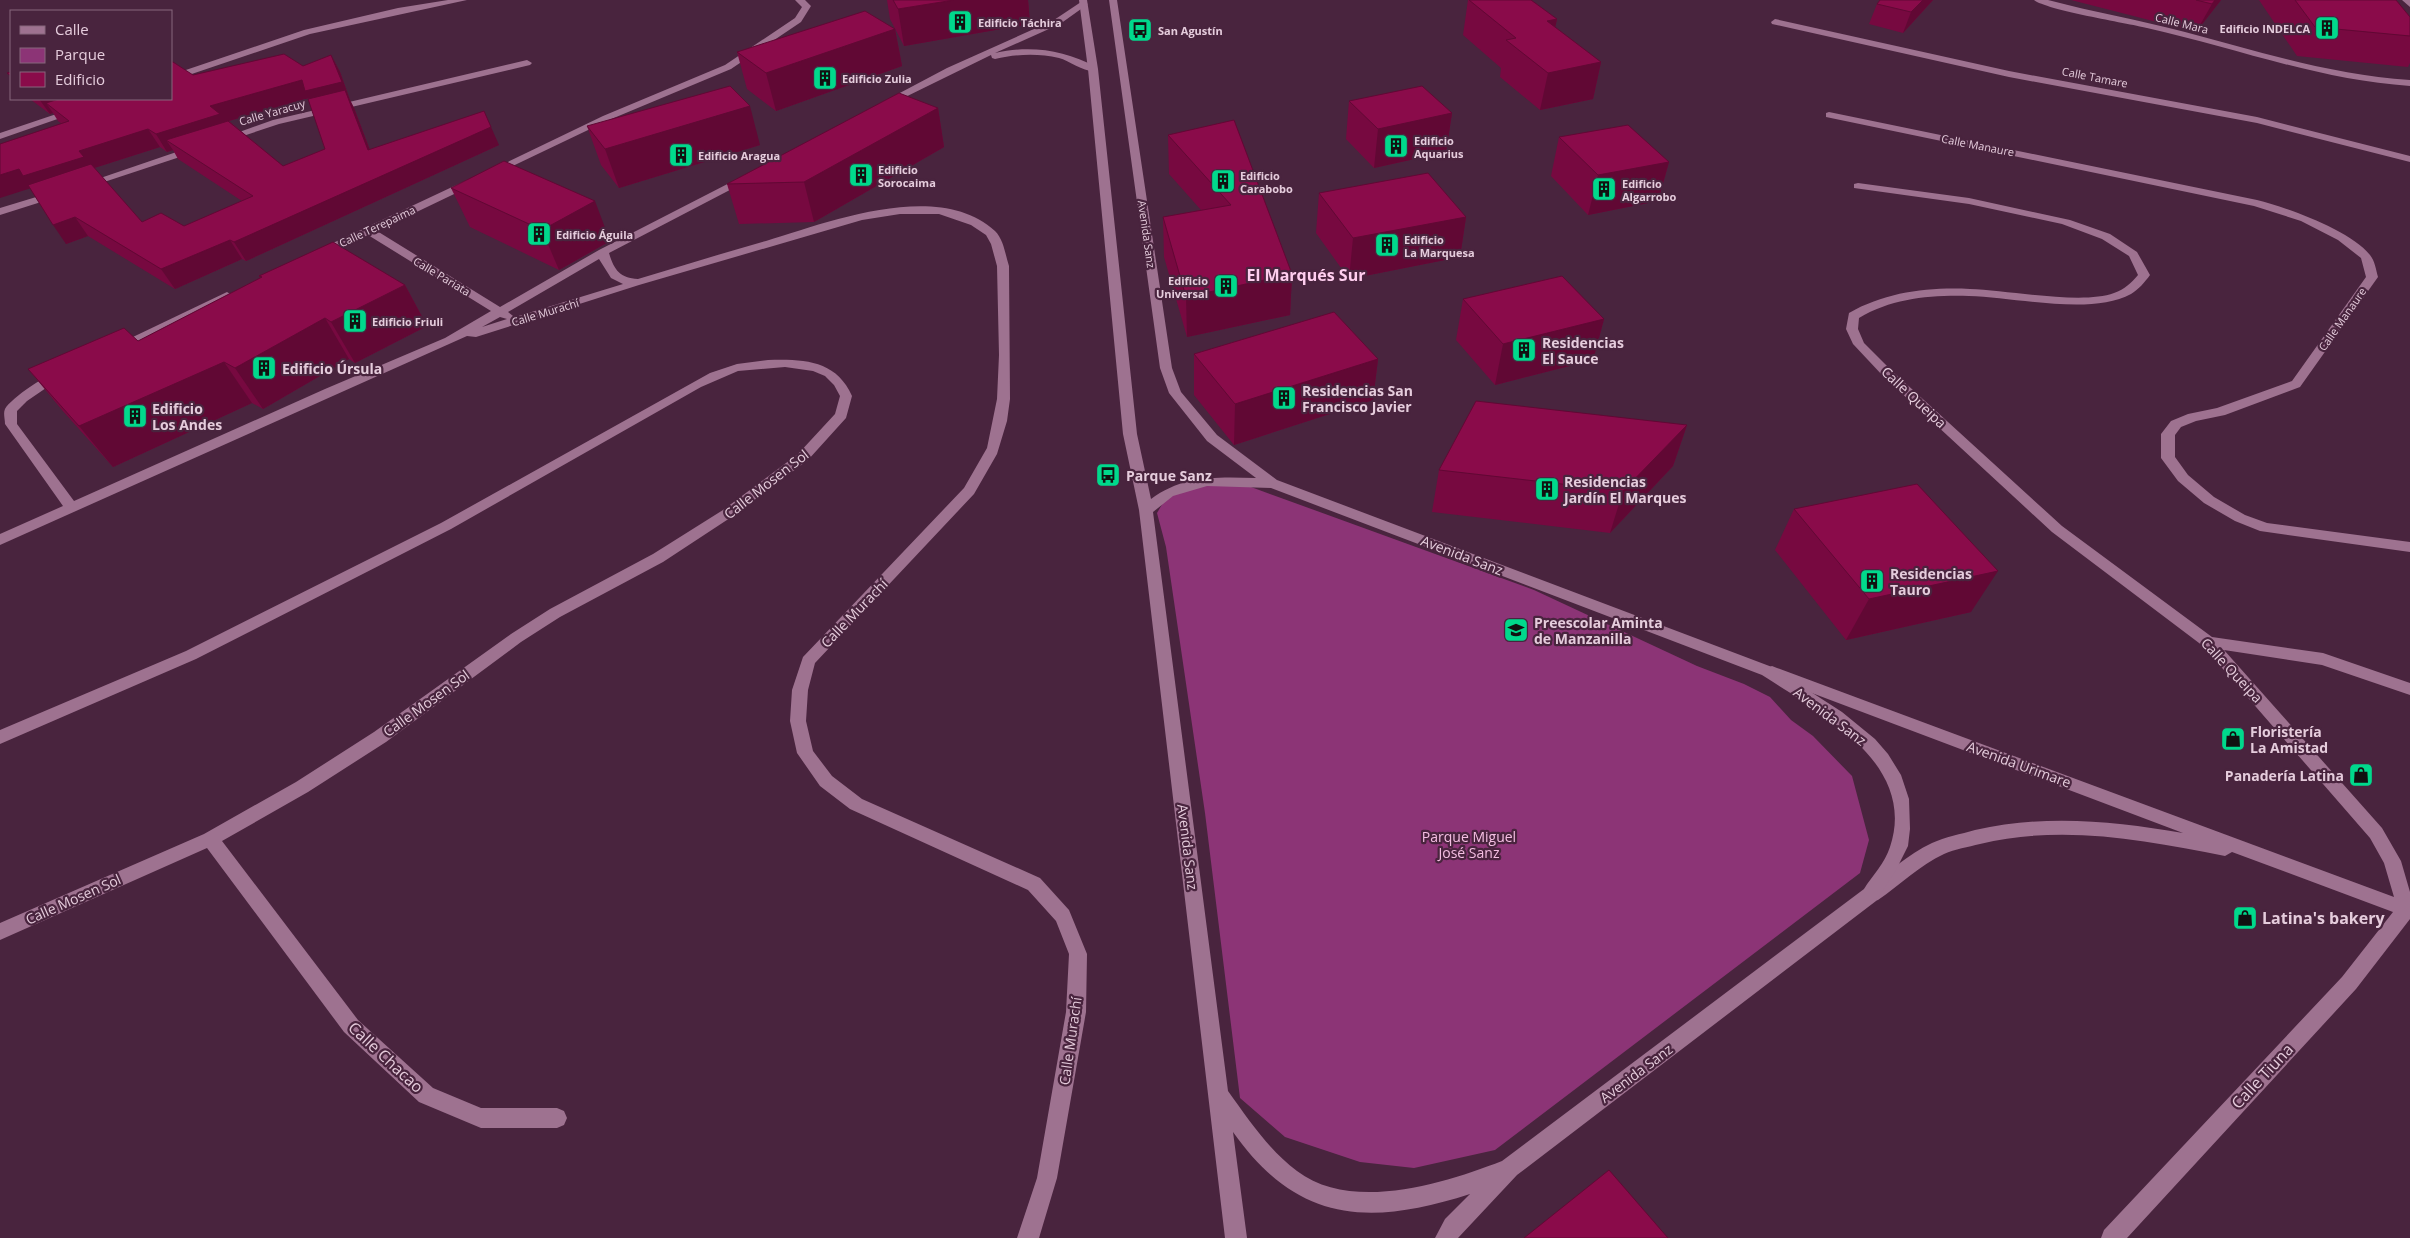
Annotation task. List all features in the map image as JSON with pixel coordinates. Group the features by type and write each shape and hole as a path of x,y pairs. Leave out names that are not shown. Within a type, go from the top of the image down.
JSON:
{"street":[{"path":"172,78 307,32 389,13 463,0"},
{"name":"Calle Terepaima","path":"307,259 606,118 728,67 798,20 807,6 799,0"},
{"name":"Avenida Sanz","path":"1113,0 1166,368 1175,393 1212,438 1272,483 1767,670 1840,720 1864,741 1893,776 1902,815 1899,846 1870,895 1510,1168 1453,1227 1446,1238"},
{"name":"Calle Mara","path":"2038,0 2175,32 2322,73 2376,82 2410,83"},
{"path":"2406,0 2410,4"},
{"path":"872,111 950,70 1056,22 1084,2"},
{"name":"Avenida Sanz","path":"1084,2 1093,69 1130,434 1146,510 1236,1238"},
{"name":"Calle Tamare","path":"1776,22 2009,74 2257,120 2410,159"},
{"path":"950,70 1003,54 1032,52 1064,56 1093,69"},
{"name":"Calle Yaracuy","path":"0,212 276,122 527,62"},
{"path":"0,136 107,100"},
{"name":"Calle Manaure","path":"1829,115 2257,203 2305,219 2342,238 2366,257 2372,277 2296,384 2220,412 2193,417 2176,424 2168,434 2168,458 2183,478 2208,500 2240,518 2265,528 2410,547"},
{"path":"0,540 329,392 449,341 603,252 750,175"},
{"name":"Calle Queipa","path":"1858,186 2032,212 2112,238 2132,252 2142,264 2144,275 2135,285 2129,290 2105,298 2080,301 1986,292 1926,294 1877,302 1853,316 1852,329 1859,344 1887,373 2057,529 2208,642 2357,809 2376,833 2392,861 2408,910"},
{"name":"Calle Murachí","path":"449,341 516,322 639,282 877,212 932,211 959,216 992,234 1002,266 1004,385 1002,412 996,442 985,466 969,491 808,661 800,690 798,721 805,753 826,781 856,804 1034,884 1063,916 1078,954 1076,1012 1047,1178 1028,1238"},
{"name":"Calle Pariata","path":"368,230 516,322"},
{"name":"Calle Murachí","path":"603,252 607,266 613,275 622,282 639,282"},
{"path":"106,353 236,292"},
{"name":"Calle Mosen Sol","path":"0,738 191,655 446,526 697,384 724,371 771,363 798,364 822,369 838,381 846,396 841,415 804,457 728,513 658,558 555,613 516,638 380,737 302,787 210,839 0,932"},
{"path":"70,507 17,435 11,424 11,410 23,398 44,383 71,370"},
{"name":"Avenida Sanz","path":"1146,510 1168,493 1187,485 1207,481 1272,483"},
{"path":"2208,642 2323,660 2410,689"},
{"name":"Avenida Urimare","path":"1767,670 2408,910"},
{"name":"Avenida Urimare","path":"1870,895 1938,849 1980,836 2020,829 2062,827 2107,829 2170,838 2271,858"},
{"name":"Calle Chacao","path":"210,839 351,1026 426,1095 481,1118 557,1118"},
{"name":"Calle Tiuna","path":"2112,1238 2349,983 2408,910"},
{"name":"Avenida Sanz","path":"1219,1096 1266,1158 1288,1178 1316,1193 1353,1201 1390,1202 1461,1188 1510,1168"}],"green space":[{"name":"Parque Miguel José Sanz","path":"1203,483 1251,487 1534,590 1697,666 1744,684 1770,697 1791,720 1813,736 1852,776 1869,840 1860,873 1495,1150 1414,1168 1360,1162 1285,1137 1240,1098 1205,813 1166,547 1157,513 1167,496"}],"building":[{"path":"893,0 954,0 898,9"},
{"path":"1469,0 1531,0 1557,19 1547,21 1601,62 1548,73 1506,40 1516,38"},
{"path":"1880,0 1923,0 1911,12 1877,4"},
{"path":"2196,0 2215,0 2212,4"},
{"path":"2295,0 2396,0 2410,17 2410,36 2315,27"},
{"path":"865,11 895,29 766,73 737,52"},
{"path":"284,54 303,66 331,55 342,82 305,91 302,80 210,106 220,114 156,134 148,129 79,151 84,157 23,176 19,169 0,175 0,144 69,121 46,103 56,100 172,100 172,62 193,75"},
{"path":"730,86 750,106 605,149 587,126"},
{"path":"1422,86 1452,113 1378,129 1349,101"},
{"path":"345,90 368,150 484,111 491,127 234,242 230,240 161,269 75,217 53,225 28,185 91,164 142,222 161,213 184,226 253,196 166,140 228,121 283,166 325,149 308,99"},
{"path":"899,93 938,108 804,182 727,184"},
{"path":"1234,120 1292,274 1186,297 1163,217 1231,205 1168,135"},
{"path":"1628,125 1669,162 1598,175 1559,137"},
{"path":"504,161 595,201 542,230 451,188"},
{"path":"1428,173 1466,217 1353,238 1319,193"},
{"path":"333,242 405,285 331,322 325,318 235,368 224,362 79,426 28,369 124,328 138,341 262,277 259,276"},
{"path":"1562,276 1604,319 1503,344 1463,299"},
{"path":"1334,312 1378,359 1235,404 1194,354"},
{"path":"1476,401 1687,425 1623,491 1439,470"},
{"path":"1917,484 1998,571 1869,599 1794,509"},
{"path":"1609,1170 1668,1238 1524,1238"}],"place":[{"name":"Edificio Táchira","path":"960,22"},
{"name":"Edificio INDELCA","path":"2327,28"},
{"name":"San Agustín","path":"1140,30"},
{"name":"Edificio Zulia","path":"825,78"},
{"name":"Edificio Aquarius","path":"1396,146"},
{"name":"Edificio Aragua","path":"681,155"},
{"name":"Edificio Sorocaima","path":"861,175"},
{"name":"Edificio Carabobo","path":"1223,181"},
{"name":"Edificio Algarrobo","path":"1604,189"},
{"name":"Edificio Águila","path":"539,234"},
{"name":"Edificio La Marquesa","path":"1387,245"},
{"name":"Edificio Universal","path":"1226,286"},
{"name":"Edificio Friuli","path":"355,321"},
{"name":"Residencias El Sauce","path":"1524,350"},
{"name":"Edificio Úrsula","path":"264,368"},
{"name":"Residencias San Francisco Javier","path":"1284,398"},
{"name":"Edificio Los Andes","path":"135,416"},
{"name":"Parque Sanz","path":"1108,475"},
{"name":"Residencias Jardín El Marques","path":"1547,489"},
{"name":"Residencias Tauro","path":"1872,581"},
{"name":"Preescolar Aminta de Manzanilla","path":"1516,630"},
{"name":"Floristería La Amistad","path":"2233,739"},
{"name":"Panadería Latina","path":"2361,775"},
{"name":"Latina's bakery","path":"2245,918"}],"district":[{"name":"El Marqués Sur","path":"1306,275"}]}
